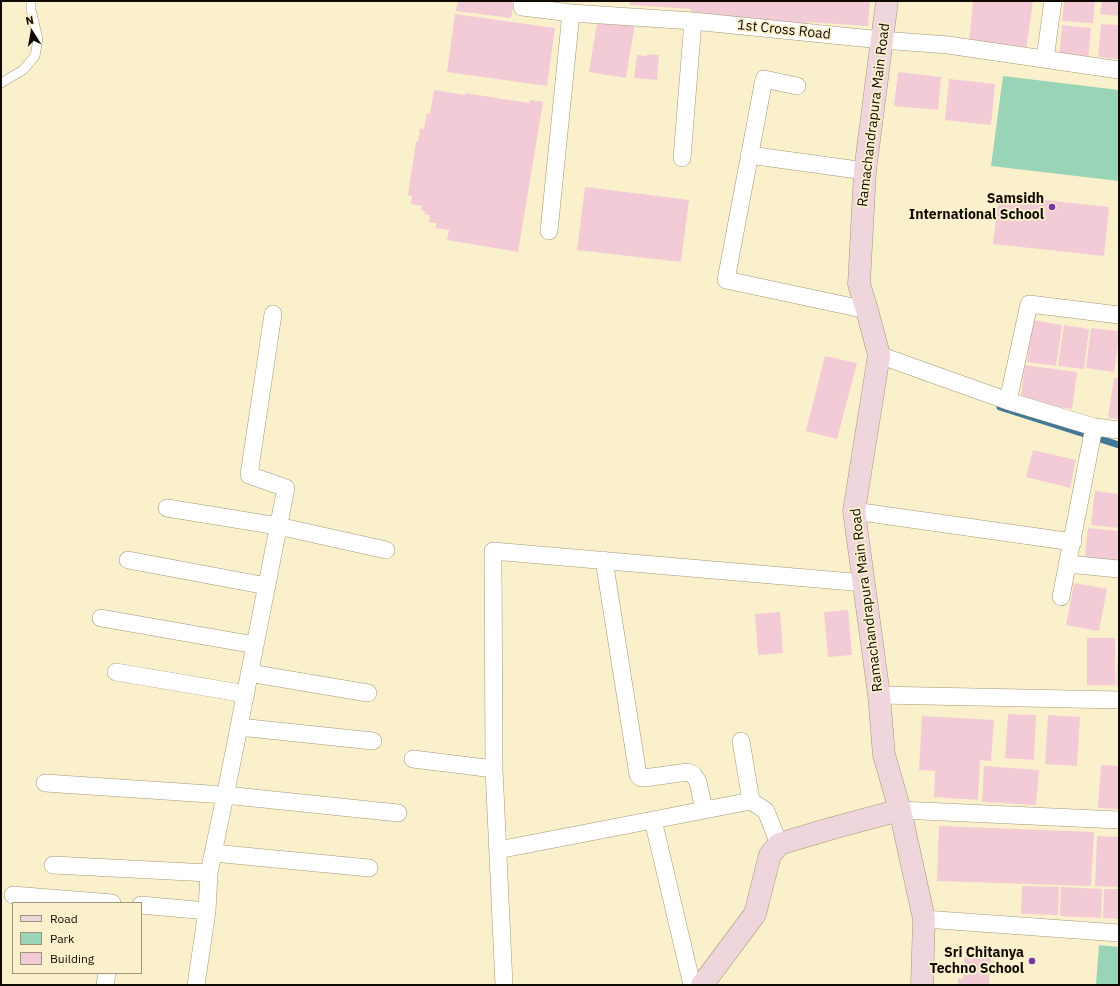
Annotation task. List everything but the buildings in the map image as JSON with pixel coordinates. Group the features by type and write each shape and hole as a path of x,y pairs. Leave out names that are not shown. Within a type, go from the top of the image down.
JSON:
{"street":[{"name":"Ramachandrapura Main Road","path":"888,1 865,171 859,284 868,310 879,354 854,511 879,695 884,755 900,810 924,919 922,985"},
{"path":"1045,59 1053,1"},
{"name":"1st Cross Road","path":"522,4 571,13 693,21 882,40 948,45 1119,70"},
{"path":"549,231 571,13"},
{"path":"682,158 693,21"},
{"path":"797,86 764,79 726,280 868,310"},
{"path":"750,155 865,171"},
{"path":"1008,401 1029,304 1119,315"},
{"path":"196,985 207,911 209,873 286,488 249,475 274,314"},
{"path":"879,354 1008,401 1094,427 1119,430"},
{"path":"1061,597 1073,542 1094,427"},
{"path":"167,508 278,526 386,550"},
{"path":"854,511 1073,542"},
{"path":"504,985 494,769 493,551 864,583"},
{"path":"128,560 267,586"},
{"path":"604,560 638,775 641,778 644,778 688,772 693,774 698,782 704,810"},
{"path":"1067,564 1119,569"},
{"path":"101,618 255,645"},
{"path":"116,672 246,694"},
{"path":"250,673 368,693"},
{"path":"879,695 1119,700"},
{"path":"239,726 373,741"},
{"path":"741,741 751,801"},
{"path":"413,758 494,769"},
{"path":"45,783 225,795 398,813"},
{"path":"498,850 751,801 766,811 779,844"},
{"path":"702,985 756,914 770,855 779,844 900,810 1119,820"},
{"path":"653,820 692,985"},
{"path":"213,853 369,868"},
{"path":"53,865 209,873"},
{"path":"13,895 82,902"},
{"path":"142,905 207,911"},
{"path":"924,919 1119,933"},
{"path":"105,985 106,974"}],"lane":[{"path":"1,83 23,70 35,56 38,39 30,10 31,1"}],"green space":[{"path":"1003,76 1119,90 1119,181 991,166"},
{"path":"1099,945 1119,947 1119,985 1096,985"}],"waterway":[{"path":"1000,407 1119,445"}],"place":[{"name":"Samsidh International School","path":"1052,207"},
{"name":"Sri Chitanya Techno School","path":"1032,961"}]}
